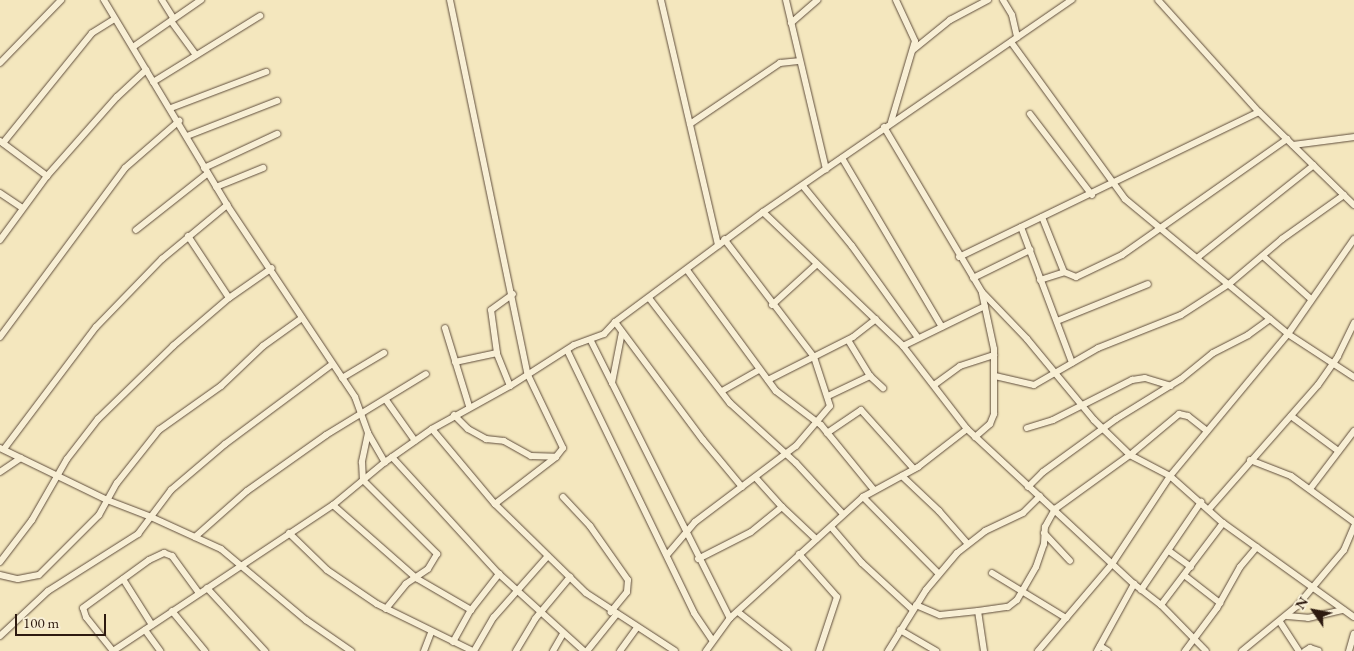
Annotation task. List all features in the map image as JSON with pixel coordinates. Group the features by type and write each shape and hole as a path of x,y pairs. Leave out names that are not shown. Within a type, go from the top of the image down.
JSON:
{"street":[{"path":"104,0 153,82 179,121 205,171 272,268 331,365 342,378 363,414 368,433 386,462"},
{"path":"162,0 196,55"},
{"path":"133,47 201,0"},
{"path":"450,0 513,294 528,375 562,440 563,448 556,457 495,504"},
{"path":"660,0 718,245"},
{"path":"786,0 798,61 826,169"},
{"path":"791,23 817,0"},
{"path":"891,122 913,50 913,34 896,0"},
{"path":"913,50 950,20 988,0"},
{"path":"1003,0 1012,15 1017,37"},
{"path":"199,593 178,561 166,553 149,560 83,608 86,617 113,651 207,588 240,564 333,505 392,457 432,429 469,406 510,386 567,350 604,334 615,322 688,270 724,239 803,186 891,122 1072,0"},
{"path":"994,376 1034,385 1111,343 1181,315 1229,284 1263,256 1350,200 1259,112 1158,0"},
{"path":"0,63 57,1"},
{"path":"153,82 260,16"},
{"path":"47,176 1,142 92,33 114,19"},
{"path":"1011,42 1114,184 1130,203 1288,334 1354,377"},
{"path":"690,124 780,63 798,61"},
{"path":"0,240 47,176 117,97 146,70"},
{"path":"171,108 266,72"},
{"path":"187,136 277,101"},
{"path":"959,257 1042,217 1092,196 1259,112"},
{"path":"1030,114 1092,196"},
{"path":"0,337 125,168 179,121"},
{"path":"884,127 959,257 982,292 1056,373 1080,404 1103,429 1130,455 1170,476 1223,523 1312,589 1354,617"},
{"path":"136,230 205,171 277,134"},
{"path":"1293,144 1354,137"},
{"path":"1040,280 1064,272 1076,277 1102,267 1287,139"},
{"path":"842,158 942,326"},
{"path":"1197,258 1314,165"},
{"path":"216,187 263,168"},
{"path":"803,186 852,246 918,338"},
{"path":"0,193 22,208"},
{"path":"227,205 188,236 96,327 2,448 58,474 107,500 152,517 221,549 306,620 351,651"},
{"path":"762,212 903,346 975,437 1134,584 1162,605 1206,651"},
{"path":"1042,217 1064,272"},
{"path":"1021,227 1072,363"},
{"path":"188,236 229,298"},
{"path":"667,554 684,531 786,454 818,424 829,410 828,396 814,357 772,305 724,239"},
{"path":"1038,651 1112,564 1170,476 1288,334 1354,239"},
{"path":"973,278 1030,250"},
{"path":"1263,256 1311,299"},
{"path":"772,305 816,265"},
{"path":"0,562 32,520 77,445 122,394 229,298 272,268"},
{"path":"688,270 759,370 783,399 818,424 874,490"},
{"path":"1057,321 1148,284"},
{"path":"975,437 994,417 994,355 982,292"},
{"path":"510,386 497,353 491,309 513,294"},
{"path":"649,298 738,411 786,454 843,514"},
{"path":"903,346 985,306"},
{"path":"0,575 18,579 39,575 84,532 128,467 159,430 221,386 263,346 302,318"},
{"path":"1028,487 1043,472 1103,429 1171,386 1213,353 1248,335 1270,318"},
{"path":"768,380 848,340 876,319"},
{"path":"615,322 742,487"},
{"path":"1209,509 1333,365 1354,323"},
{"path":"445,328 469,406"},
{"path":"612,383 622,332"},
{"path":"848,340 870,376 884,388"},
{"path":"591,341 684,531 730,618"},
{"path":"567,350 667,554 694,614 712,640"},
{"path":"342,378 384,353"},
{"path":"455,362 497,353"},
{"path":"934,385 960,366 994,355"},
{"path":"0,636 32,604 138,534 172,490 225,444 331,365"},
{"path":"722,391 759,370"},
{"path":"195,537 247,491 326,435 426,374"},
{"path":"828,396 870,376"},
{"path":"1027,428 1053,420 1080,404 1138,378 1171,386"},
{"path":"386,400 415,441"},
{"path":"827,433 861,410 914,469"},
{"path":"832,528 862,563 914,608 940,615 1008,607 1022,592 1041,555 1044,534 1055,509 1130,455 1182,413 1207,430"},
{"path":"454,415 481,437 504,441 531,456 556,457"},
{"path":"1291,416 1337,450"},
{"path":"432,429 495,504 570,577 614,613 675,651"},
{"path":"706,651 712,640 730,618 798,554 832,528 843,514 874,490 914,469 967,429"},
{"path":"1310,489 1337,450 1354,431"},
{"path":"368,433 362,462 364,480 436,553 428,569 403,588 386,609"},
{"path":"392,457 499,574 563,634 586,651 627,592 628,580 584,519 562,497"},
{"path":"0,472 21,458"},
{"path":"1250,460 1291,476 1354,522"},
{"path":"902,476 939,511 967,544"},
{"path":"755,477 782,507 816,539"},
{"path":"888,651 914,608 939,574 967,544 992,526 1018,516 1040,496"},
{"path":"863,497 939,574"},
{"path":"1141,590 1201,502"},
{"path":"333,505 416,578 470,610"},
{"path":"698,558 751,532 782,507"},
{"path":"1162,605 1223,523"},
{"path":"1242,651 1287,616 1312,589 1344,550 1354,526"},
{"path":"289,533 327,570 386,609 431,633 473,651 494,617 548,556"},
{"path":"1044,534 1070,561"},
{"path":"1185,651 1220,603 1240,567 1256,547"},
{"path":"1169,551 1191,566"},
{"path":"798,554 837,597 819,651"},
{"path":"992,573 1066,618"},
{"path":"453,642 470,610 499,574"},
{"path":"1184,575 1220,603"},
{"path":"516,651 541,612 570,577"},
{"path":"122,579 152,625"},
{"path":"1108,651 1098,648 1134,584"},
{"path":"207,588 265,651"},
{"path":"1287,616 1308,618 1343,610"},
{"path":"172,611 205,651"},
{"path":"978,611 984,651"},
{"path":"738,612 788,651"},
{"path":"1280,622 1299,651"},
{"path":"620,651 637,628"},
{"path":"145,630 160,651"},
{"path":"900,630 936,651"},
{"path":"424,651 431,633"},
{"path":"553,651 563,634"},
{"path":"1349,651 1354,634"},
{"path":"658,651 663,645"},
{"path":"1305,651 1310,648 1319,651"}]}
